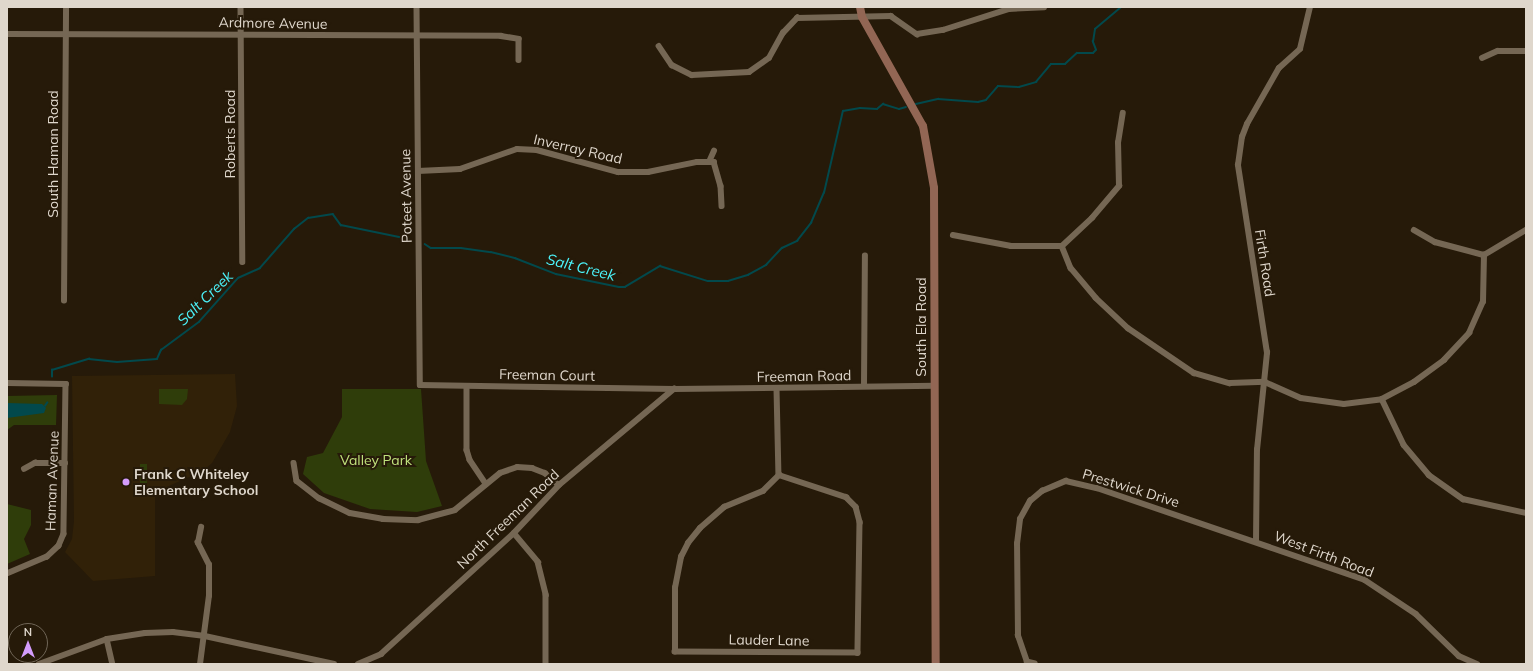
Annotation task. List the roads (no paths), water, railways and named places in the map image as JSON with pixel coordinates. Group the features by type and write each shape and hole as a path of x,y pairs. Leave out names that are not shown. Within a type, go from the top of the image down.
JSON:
{"main road":[{"name":"South Ela Road","path":"860,7 862,17 922,126 934,188 936,664"}],"street":[{"name":"South Haman Road","path":"64,301 66,7"},
{"name":"Roberts Road","path":"241,7 243,262"},
{"name":"Poteet Avenue","path":"417,7 420,385"},
{"path":"659,46 672,65 692,75 748,72 769,58 783,33 797,18 891,16 917,34 943,30 1010,9 1044,7"},
{"name":"Firth Road","path":"1256,542 1257,450 1267,353 1238,165 1242,138 1248,124 1279,68 1300,49 1310,7"},
{"name":"Ardmore Avenue","path":"7,34 501,36 519,39 519,60"},
{"path":"1482,58 1498,51 1526,51"},
{"path":"953,235 1011,246 1062,246 1092,218 1119,186 1118,143 1123,114"},
{"name":"Inverray Road","path":"418,171 460,169 517,150 537,150 618,172 648,172 697,162 710,162"},
{"path":"714,151 710,162 714,162 721,186 722,206"},
{"path":"1414,230 1442,245 1484,255 1526,230"},
{"path":"1062,246 1070,268 1100,302 1128,328 1194,374 1230,383 1265,382 1301,398 1344,404 1382,399 1414,382 1444,360 1469,333 1483,302 1484,255"},
{"path":"864,386 865,256"},
{"name":"Haman Avenue","path":"7,383 64,382 65,463 65,527 59,546 47,557 7,574"},
{"name":"Freeman Court","path":"420,385 551,385 674,389"},
{"path":"467,386 467,450 470,460 486,484"},
{"name":"Freeman Road","path":"674,389 777,390 864,386 935,386"},
{"name":"North Freeman Road","path":"358,664 381,654 514,532 559,485 674,389"},
{"path":"777,390 779,476"},
{"path":"1382,399 1404,445 1429,475 1463,499 1526,513"},
{"path":"24,469 35,463 65,463"},
{"path":"294,463 297,481 319,498 350,513 383,519 418,520 455,510 486,484 510,468 524,467 545,473 559,485"},
{"name":"Lauder Lane","path":"779,476 846,497 856,507 860,522 858,653 675,652 675,588 681,557 688,543 700,528 724,507 763,492 779,476"},
{"name":"Prestwick Drive","path":"1034,664 1027,662 1018,636 1017,544 1023,512 1042,491 1066,481 1097,488 1256,542"},
{"path":"200,664 205,636 209,565 198,543 201,527"},
{"path":"514,532 538,562 546,595 546,664"},
{"name":"West Firth Road","path":"1256,542 1365,580 1416,614 1459,656 1477,664"},
{"path":"39,664 107,639 145,633 173,632 205,636 334,664"},
{"path":"107,639 114,664"},
{"path":"1459,656 1459,664"}],"water":[{"path":"7,403 42,404 46,408 44,413 7,418"}],"waterway":[{"name":"Salt Creek","path":"916,104 938,99 978,102 986,100 998,86 1019,87 1036,82 1051,64 1065,64 1077,53 1093,53 1096,50 1093,42 1095,29 1121,7"},
{"name":"Salt Creek","path":"425,244 431,248 461,248 491,252 515,258 556,274 619,287 625,287 660,266 708,281 728,281 748,275 766,265 782,248 797,241 811,223 824,193 843,111 860,108 877,109 883,104 899,109 906,107"},
{"name":"Salt Creek","path":"52,377 52,370 89,359 117,362 157,359 161,350 199,322 238,278 260,268 294,229 308,218 333,214 341,225 409,239"}],"place":[{"name":"Frank C Whiteley Elementary School","path":"126,482"}],"park label":[{"name":"Valley Park","path":"376,460"}]}
